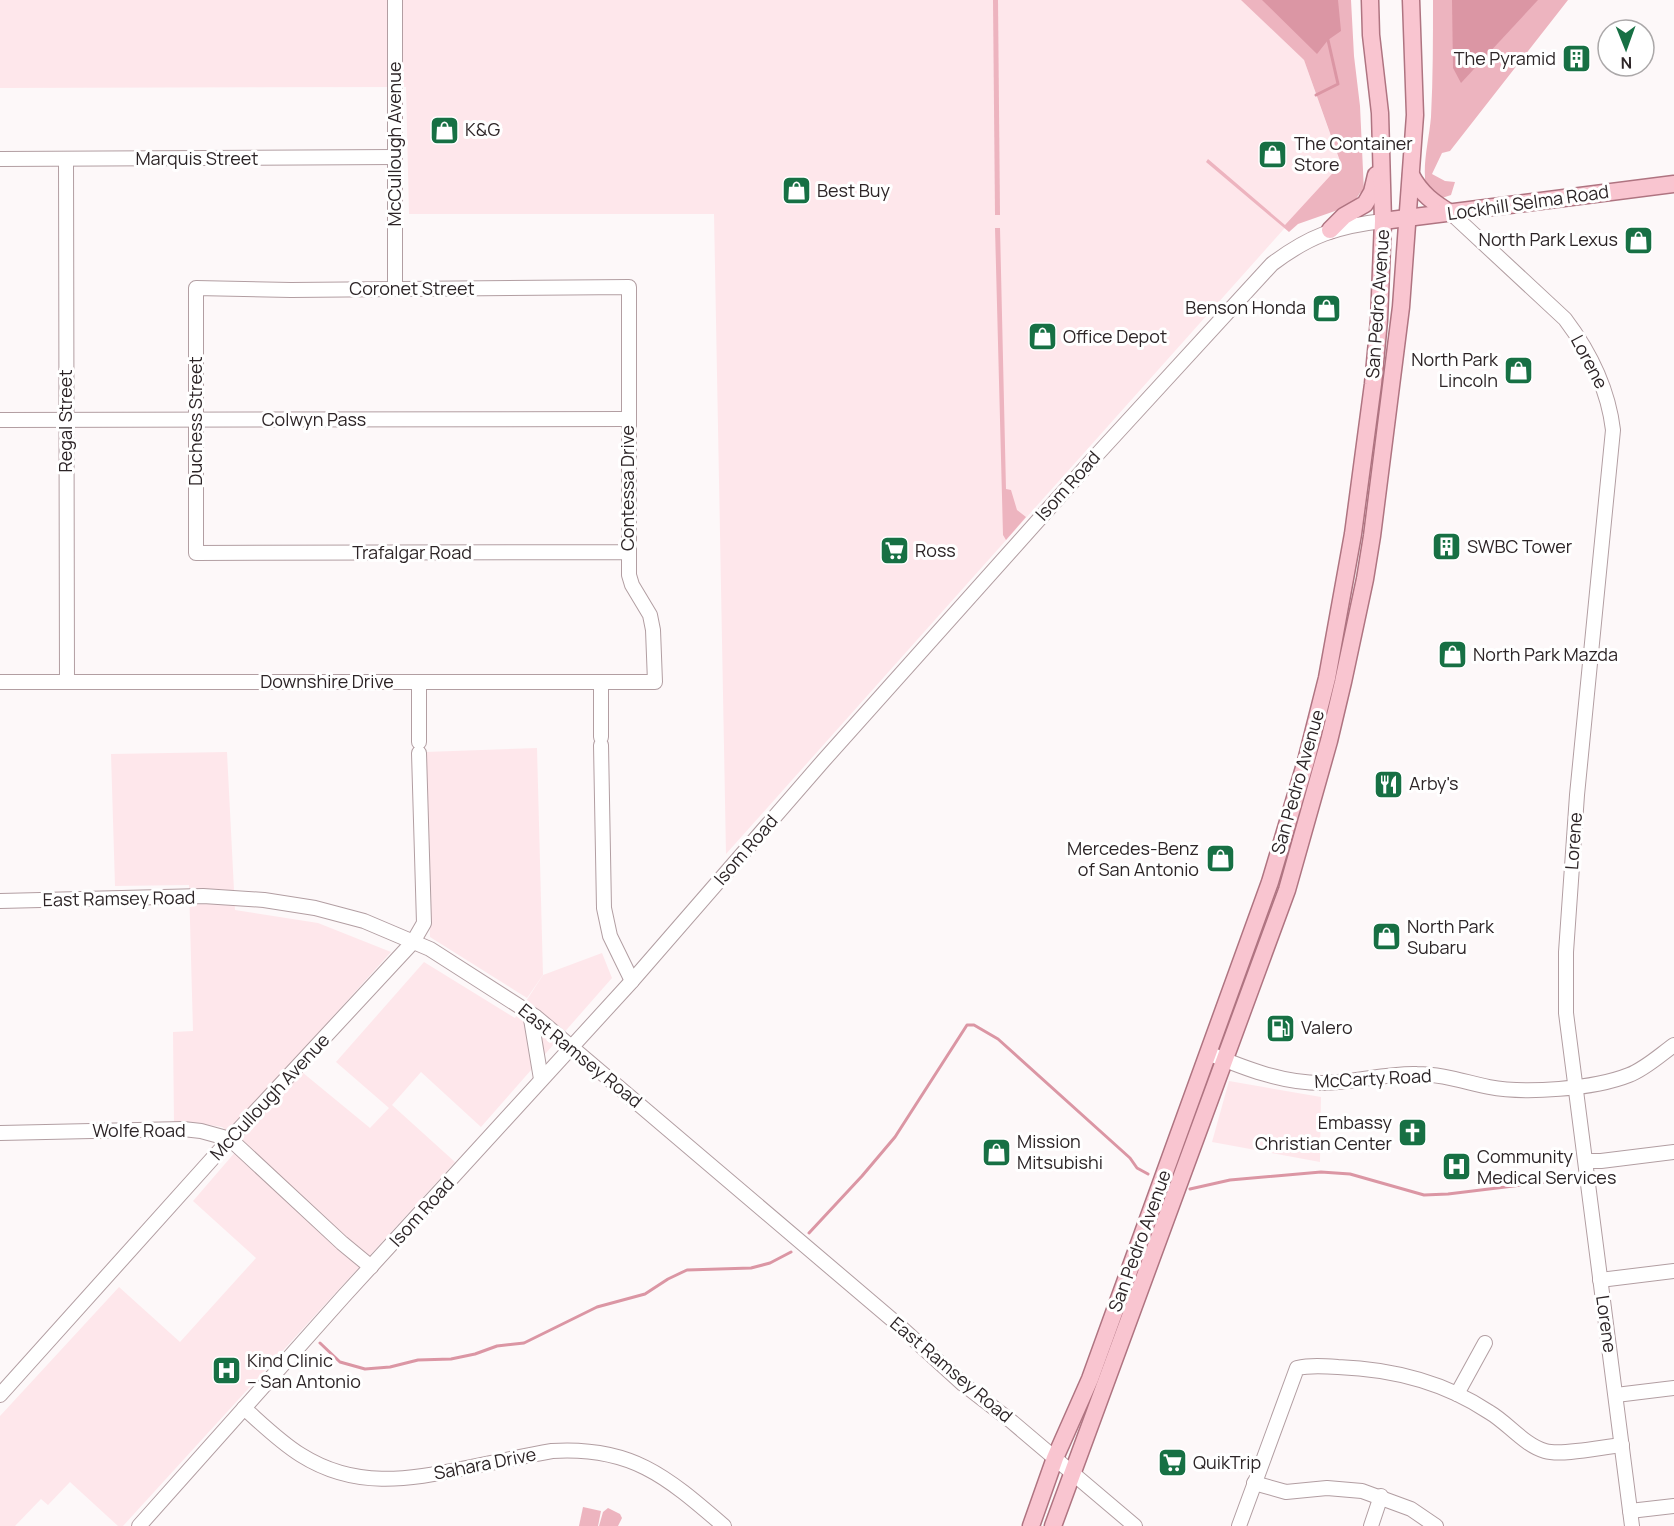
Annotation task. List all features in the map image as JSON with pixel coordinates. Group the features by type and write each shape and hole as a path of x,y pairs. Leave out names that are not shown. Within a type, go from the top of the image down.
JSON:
{"main road":[{"name":"San Pedro Avenue","path":"1053,1526 1073,1472 1208,1053 1270,882 1306,760 1327,678 1349,562 1373,384 1379,320 1383,221 1380,113 1371,35 1370,0"},
{"name":"San Pedro Avenue","path":"1031,1526 1055,1458 1137,1272 1224,1060 1287,890 1336,714 1372,537 1391,390 1411,175 1414,116 1411,0"},
{"path":"1330,230 1344,216 1365,204 1372,192 1374,179 1381,163"},
{"path":"1411,175 1419,190 1427,198 1452,214"},
{"name":"Lockhill Selma Road","path":"1383,221 1674,184"},
{"path":"1353,534 1372,537"},
{"path":"1349,562 1367,566"}],"street":[{"name":"McCullough Avenue","path":"395,0 395,288"},
{"name":"Marquis Street","path":"0,159 395,157"},
{"name":"Regal Street","path":"66,159 67,682"},
{"name":"Lorene","path":"1452,214 1565,319 1579,338 1598,374 1611,410 1613,430 1577,795 1566,952 1566,1013 1632,1526"},
{"name":"Isom Road","path":"139,1526 632,981 824,760 1131,416 1272,264 1293,248 1330,230 1383,221"},
{"name":"Coronet Street","path":"196,288 291,290 629,287"},
{"name":"Contessa Drive","path":"629,287 629,574 632,585 651,615 655,682"},
{"name":"Duchess Street","path":"196,288 196,553"},
{"name":"Colwyn Pass","path":"0,420 628,419"},
{"name":"Trafalgar Road","path":"196,553 629,552"},
{"name":"Downshire Drive","path":"0,682 655,682"},
{"name":"McCullough Avenue","path":"0,1395 230,1139 413,942 424,923 419,682"},
{"path":"602,682 604,908 610,936 632,981"},
{"name":"East Ramsey Road","path":"0,901 203,896 264,900 315,908 364,921 450,960 530,1012 896,1323 941,1365 1073,1472 1135,1526"},
{"path":"530,1012 541,1079"},
{"name":"McCarty Road","path":"1208,1053 1271,1076 1305,1083 1331,1083 1416,1074 1435,1075 1509,1089 1534,1090 1602,1083 1630,1075 1674,1045"},
{"name":"Wolfe Road","path":"0,1133 173,1129 201,1131 230,1139 371,1267"},
{"path":"1586,1161 1674,1152"},
{"path":"1600,1280 1674,1271"},
{"path":"1457,1394 1485,1343"},
{"path":"1239,1526 1297,1368 1317,1366 1364,1368 1392,1372 1419,1380 1474,1402 1498,1417 1534,1447 1547,1452 1622,1445"},
{"path":"1616,1395 1674,1388"},
{"name":"Sahara Drive","path":"244,1408 288,1447 303,1456 335,1471 370,1479 388,1480 424,1476 552,1450 571,1449 607,1453 642,1464 664,1477 724,1526"},
{"path":"1254,1483 1286,1492 1344,1488 1381,1496 1411,1509 1436,1526"},
{"path":"1371,1526 1381,1496"},
{"path":"1630,1511 1674,1506"}],"shaded area":[{"path":"0,0 1242,0 1304,60 1341,165 726,854 714,214 409,214 406,87 0,88"},
{"path":"993,0 998,0 1000,215 995,215"},
{"path":"1241,0 1351,0 1360,106 1364,192 1360,193 1356,199 1357,202 1352,205 1298,224 1289,232 1206,162 1208,159 1285,225 1341,164 1304,60"},
{"path":"1262,0 1338,0 1341,31 1328,40 1317,54"},
{"path":"1433,0 1568,0 1450,151 1442,153 1432,174 1445,181 1455,182 1451,195 1442,198 1426,187 1425,178 1432,102"},
{"path":"1452,0 1538,0 1461,83 1453,68"},
{"path":"995,228 1000,228 1006,489 1011,490 1017,510 1026,517 1006,540 1003,535"},
{"path":"537,748 543,975 527,998 430,937 425,752"},
{"path":"227,752 235,910 318,923 391,952 291,1063 370,1128 389,1108 336,1062 424,962 515,1018 543,975 602,953 612,978 481,1127 421,1072 392,1105 455,1162 123,1526 118,1526 70,1482 48,1505 41,1499 15,1526 0,1526 0,1416 119,1287 180,1342 256,1258 193,1201 243,1143 222,1127 203,1124 174,1124 173,1032 193,1031 189,885 115,886 111,754"},
{"path":"1229,1081 1321,1097 1320,1162 1212,1142"},
{"path":"583,1507 601,1511 598,1526 579,1526"},
{"path":"608,1508 620,1514 622,1518 618,1526 599,1526 603,1512"}],"waterway":[{"path":"1316,95 1338,84 1328,40"},
{"path":"809,1233 895,1137 967,1025 974,1025 998,1039 1130,1158 1137,1168 1148,1174"},
{"path":"1190,1189 1230,1180 1321,1172 1350,1174 1424,1195 1578,1178"},
{"path":"320,1343 340,1362 365,1369 390,1367 418,1360 451,1359 497,1346 524,1343 597,1307 645,1294 687,1270 751,1268 770,1263 791,1252"}],"place":[{"name":"The Pyramid","path":"1577,59"},
{"name":"K&G","path":"444,130"},
{"name":"The Container Store","path":"1273,154"},
{"name":"Best Buy","path":"796,191"},
{"name":"North Park Lexus","path":"1639,240"},
{"name":"Benson Honda","path":"1327,308"},
{"name":"Office Depot","path":"1042,337"},
{"name":"North Park Lincoln","path":"1519,370"},
{"name":"SWBC Tower","path":"1446,547"},
{"name":"Ross","path":"894,551"},
{"name":"North Park Mazda","path":"1452,655"},
{"name":"Arby's","path":"1388,784"},
{"name":"Mercedes-Benz of San Antonio","path":"1220,859"},
{"name":"North Park Subaru","path":"1386,937"},
{"name":"Valero","path":"1280,1028"},
{"name":"Embassy Christian Center","path":"1413,1133"},
{"name":"Mission Mitsubishi","path":"996,1152"},
{"name":"Community Medical Services","path":"1456,1167"},
{"name":"Kind Clinic – San Antonio","path":"226,1371"},
{"name":"QuikTrip","path":"1172,1463"}]}
